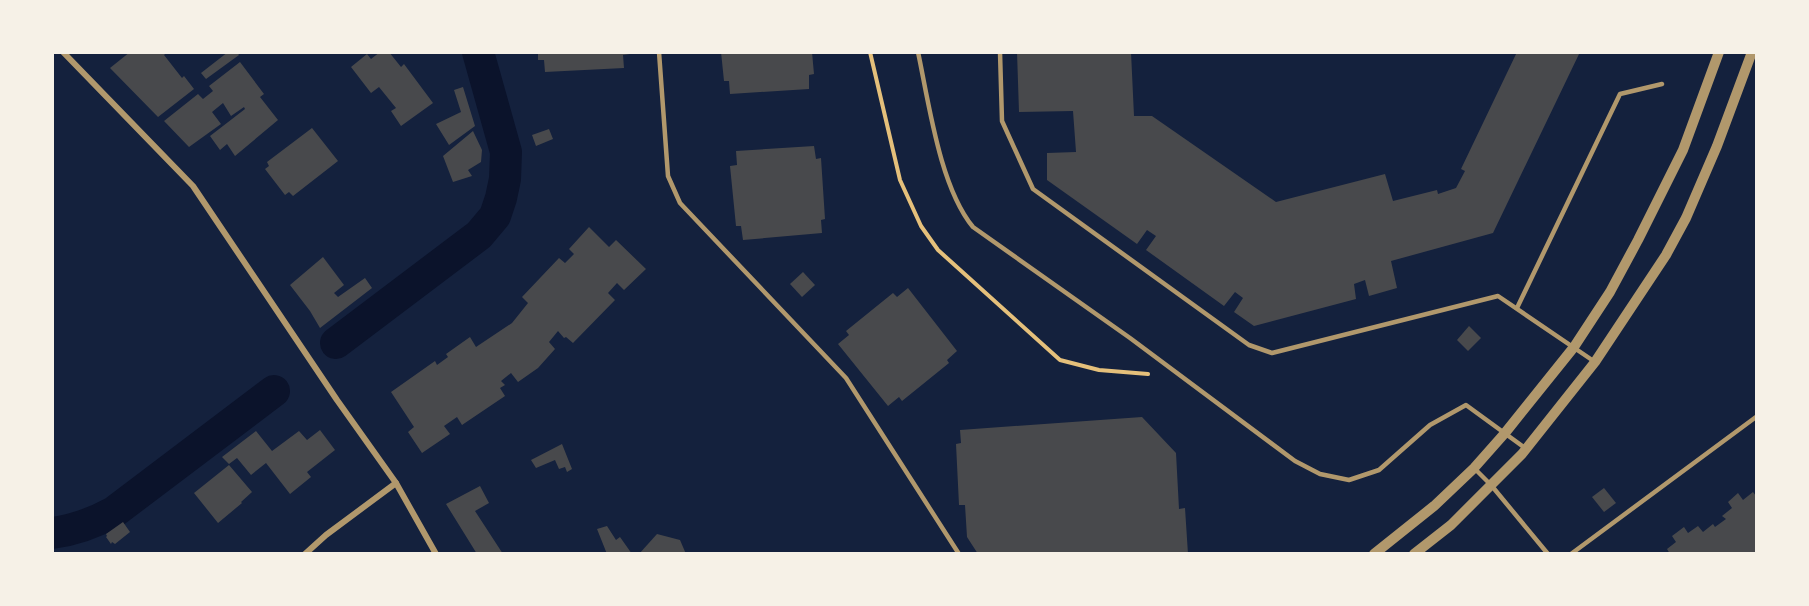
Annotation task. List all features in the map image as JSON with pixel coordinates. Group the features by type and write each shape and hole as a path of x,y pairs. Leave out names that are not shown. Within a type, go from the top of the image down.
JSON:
{"street":[{"path":"63,52 193,186 337,400 396,483 436,554"},
{"path":"1374,554 1434,506 1474,468 1574,347 1610,291 1683,150 1719,52"},
{"path":"1414,554 1451,525 1526,448 1595,362 1666,255 1686,218 1717,146 1752,52"},
{"path":"305,554 326,535 396,483"}],"lane":[{"path":"659,52 668,176 680,203 846,378 959,554"},
{"path":"918,52 943,166 964,216 973,227 1130,338 1295,461 1320,474 1349,480 1379,470 1430,425 1466,405 1526,448"},
{"path":"1000,52 1002,121 1034,189 1249,345 1272,353 1498,296 1595,362"},
{"path":"1517,308 1620,94 1662,84"},
{"path":"1571,554 1756,417"},
{"path":"1474,468 1548,554"}],"building":[{"path":"130,52 167,52 164,55 194,89 158,117 110,68"},
{"path":"228,52 237,52 239,55 206,79 201,73"},
{"path":"380,52 389,52 401,67 404,64 433,103 401,126 391,111 396,108 379,87 371,93 351,67 367,54 371,59"},
{"path":"538,52 630,52 630,54 623,55 624,68 545,72 544,60 538,60"},
{"path":"721,52 812,52 814,74 809,75 809,89 730,94 729,81 724,81"},
{"path":"1017,52 1131,52 1134,116 1152,116 1276,202 1385,174 1393,201 1437,190 1438,194 1456,188 1465,171 1461,169 1517,52 1580,52 1493,233 1391,261 1397,288 1369,296 1365,280 1354,284 1356,299 1254,326 1234,312 1243,298 1235,292 1224,306 1146,250 1156,236 1147,230 1137,244 1047,180 1047,153 1076,152 1073,111 1019,112"},
{"path":"240,62 264,94 260,97 278,120 235,156 227,144 220,150 210,136 245,109 244,107 231,116 223,103 212,112 221,124 189,147 164,121 198,94 203,99 213,91 209,86"},
{"path":"463,87 475,126 449,145 436,124 461,112 454,90"},
{"path":"312,128 338,161 293,196 289,192 285,195 265,169 269,166 267,162"},
{"path":"549,129 553,139 536,146 532,135"},
{"path":"473,131 482,150 481,162 468,170 472,176 453,182 443,156"},
{"path":"814,146 816,159 821,158 825,219 821,220 822,233 743,240 741,226 736,226 730,166 737,165 736,151"},
{"path":"589,227 609,247 616,240 646,269 624,290 617,283 608,293 615,300 573,343 558,331 549,342 555,349 538,368 518,382 511,373 501,381 505,385 500,388 505,396 462,425 457,417 444,426 450,434 422,453 408,432 414,427 391,392 435,361 437,365 448,357 446,354 470,337 476,347 512,323 528,303 522,297 559,258 565,263 574,254 569,249"},
{"path":"323,257 344,285 334,293 338,297 365,278 372,288 320,328 290,285"},
{"path":"803,272 815,285 802,297 790,284"},
{"path":"908,288 957,351 947,360 949,363 902,401 899,397 888,406 838,344 849,335 846,331 893,293 897,297"},
{"path":"1469,326 1481,338 1468,351 1457,340"},
{"path":"1142,417 1176,453 1179,509 1185,508 1188,554 978,554 967,537 965,505 959,505 956,444 961,443 960,430"},
{"path":"320,430 335,450 307,472 311,477 290,494 266,463 251,475 237,458 229,464 222,457 256,431 272,451 299,431 307,440"},
{"path":"562,444 572,469 567,472 565,467 559,469 555,460 536,468 531,460"},
{"path":"229,465 252,492 218,523 194,493"},
{"path":"480,486 489,503 475,511 503,554 477,554 446,504"},
{"path":"1604,488 1616,503 1604,512 1592,497"},
{"path":"1753,492 1756,496 1756,554 1670,554 1667,549 1676,542 1672,536 1684,527 1688,533 1698,526 1703,532 1713,524 1715,527 1726,519 1722,516 1732,508 1728,502 1738,493 1743,500"},
{"path":"123,522 130,532 115,544 112,542 111,544 106,534"},
{"path":"607,526 616,540 620,537 632,554 607,554 597,529"},
{"path":"657,534 680,540 686,554 639,554"}],"waterway":[{"path":"336,343 479,235 495,216 505,179 506,152 478,52"},
{"path":"52,533 84,526 114,512 274,391"}]}
